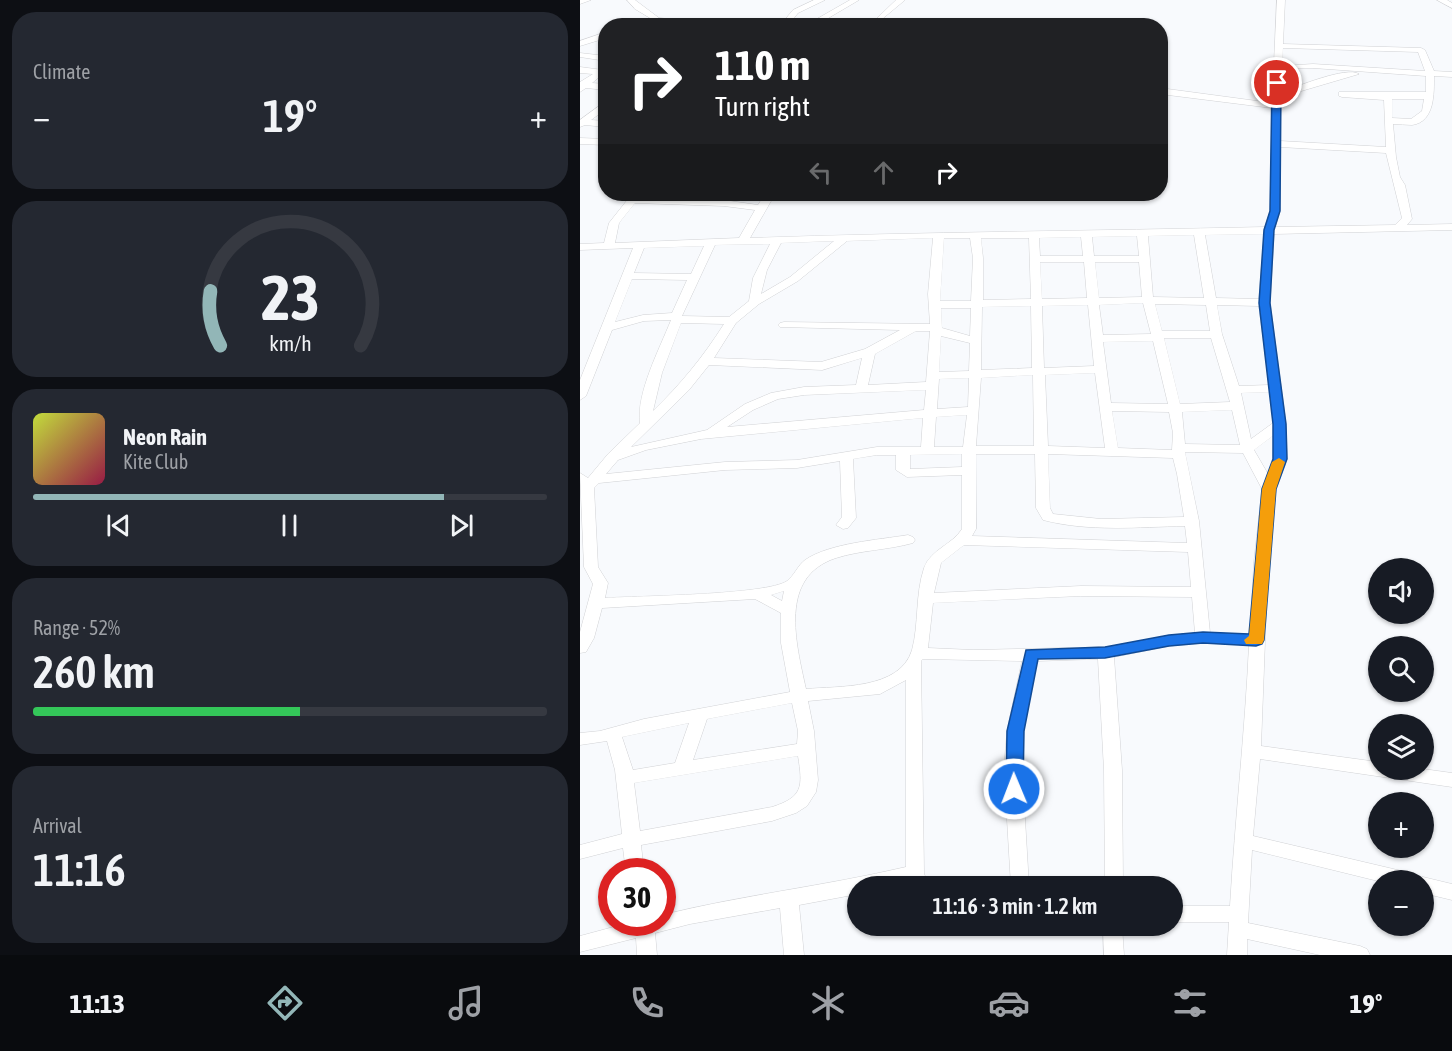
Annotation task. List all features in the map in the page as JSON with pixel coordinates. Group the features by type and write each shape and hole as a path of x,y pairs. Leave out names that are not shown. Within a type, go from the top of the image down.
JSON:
{"street":[{"path":"580,2 588,0"},
{"path":"631,0 637,9 653,14 654,18"},
{"path":"788,18 795,12 821,0"},
{"path":"825,18 855,0"},
{"path":"881,18 901,0"},
{"path":"1441,0 1452,6"},
{"path":"1237,955 1237,922 1252,751 1256,640 1269,489 1280,459 1280,424 1264,303 1269,230 1275,211 1276,96 1281,1"},
{"path":"580,44 598,38"},
{"path":"1280,46 1421,50 1430,73 1430,96 1426,112 1417,120 1388,121"},
{"path":"1382,63 1381,51 1389,48"},
{"path":"580,55 598,58"},
{"path":"1277,70 1296,66 1382,63 1452,75"},
{"path":"1276,96 1382,63"},
{"path":"580,70 598,70"},
{"path":"581,87 598,74"},
{"path":"581,87 598,87"},
{"path":"1168,92 1276,106"},
{"path":"1342,94 1430,96"},
{"path":"1385,96 1388,99 1390,150 1407,219 1398,228"},
{"path":"581,123 598,111"},
{"path":"581,123 598,124"},
{"path":"580,152 585,142"},
{"path":"1275,144 1390,150"},
{"path":"609,246 612,226 632,201"},
{"path":"736,201 761,208"},
{"path":"742,241 752,231 754,222 766,201"},
{"path":"580,247 939,234 1034,235 1452,227"},
{"path":"752,231 771,240"},
{"path":"1199,231 1213,302 1216,334 1234,390 1247,449 1269,489"},
{"path":"1142,232 1148,300 1159,336 1174,408 1178,451 1192,521 1203,638"},
{"path":"1086,233 1099,339 1099,369 1112,451"},
{"path":"927,451 936,329 934,294 939,234"},
{"path":"918,876 917,657 932,566 946,551 963,540 969,530 969,452 974,411 978,258 975,234"},
{"path":"1034,235 1043,508 1048,517 1117,523 1192,521"},
{"path":"584,480 613,457 680,392 706,361 732,321 755,302 793,279 844,238"},
{"path":"755,302 755,290 771,240"},
{"path":"647,425 644,415 661,361 694,277 711,242"},
{"path":"580,396 640,244"},
{"path":"1035,259 1144,259"},
{"path":"629,276 694,277"},
{"path":"935,304 1093,303 1148,300 1264,303"},
{"path":"607,328 643,318 732,321"},
{"path":"784,324 914,327 936,329 952,336 976,340"},
{"path":"706,361 822,366 869,352 914,327"},
{"path":"1099,339 1216,334"},
{"path":"861,390 869,352"},
{"path":"711,432 749,407 775,396 813,391 861,390 975,374 1099,369"},
{"path":"1234,390 1274,388"},
{"path":"1104,407 1236,406"},
{"path":"613,457 641,446 711,432 866,420 930,412 974,411"},
{"path":"584,480 725,466 797,464 877,451 1247,449 1280,424"},
{"path":"903,450 903,470 907,473 969,471"},
{"path":"843,525 849,518 846,457"},
{"path":"1255,461 1280,459"},
{"path":"580,648 586,638 590,609 601,583 591,567 585,520 584,480"},
{"path":"580,852 632,839 721,825 793,808 803,800 809,789 810,773 805,749 806,733 789,648 789,611 793,584 802,570 820,559 908,540"},
{"path":"963,540 1194,548"},
{"path":"590,609 757,594 793,584"},
{"path":"926,598 1081,591 1200,592"},
{"path":"757,594 789,611"},
{"path":"917,657 1105,653 1169,641 1203,638 1256,640"},
{"path":"1105,653 1113,770 1114,876"},
{"path":"1020,876 1014,750 1020,704 1032,654"},
{"path":"580,739 799,696 880,688 904,674 917,657"},
{"path":"682,769 700,714"},
{"path":"613,734 625,778 634,858"},
{"path":"625,778 805,749"},
{"path":"1252,751 1368,767"},
{"path":"1434,777 1452,780"},
{"path":"1243,841 1368,871"},
{"path":"676,919 847,888"},
{"path":"1434,888 1452,892"},
{"path":"789,898 794,955"},
{"path":"1183,915 1237,922 1360,955"},
{"path":"580,944 608,936"},
{"path":"646,936 647,955"},
{"path":"1113,936 1114,955"}],"slow traffic":[{"path":"1252,640 1256,640 1269,489 1279,462"}],"route":[{"path":"1014,789 1015,731 1032,654 1105,653 1169,641 1203,638 1256,640 1269,489 1280,459 1280,424 1264,303 1269,230 1275,211 1277,83"}]}
